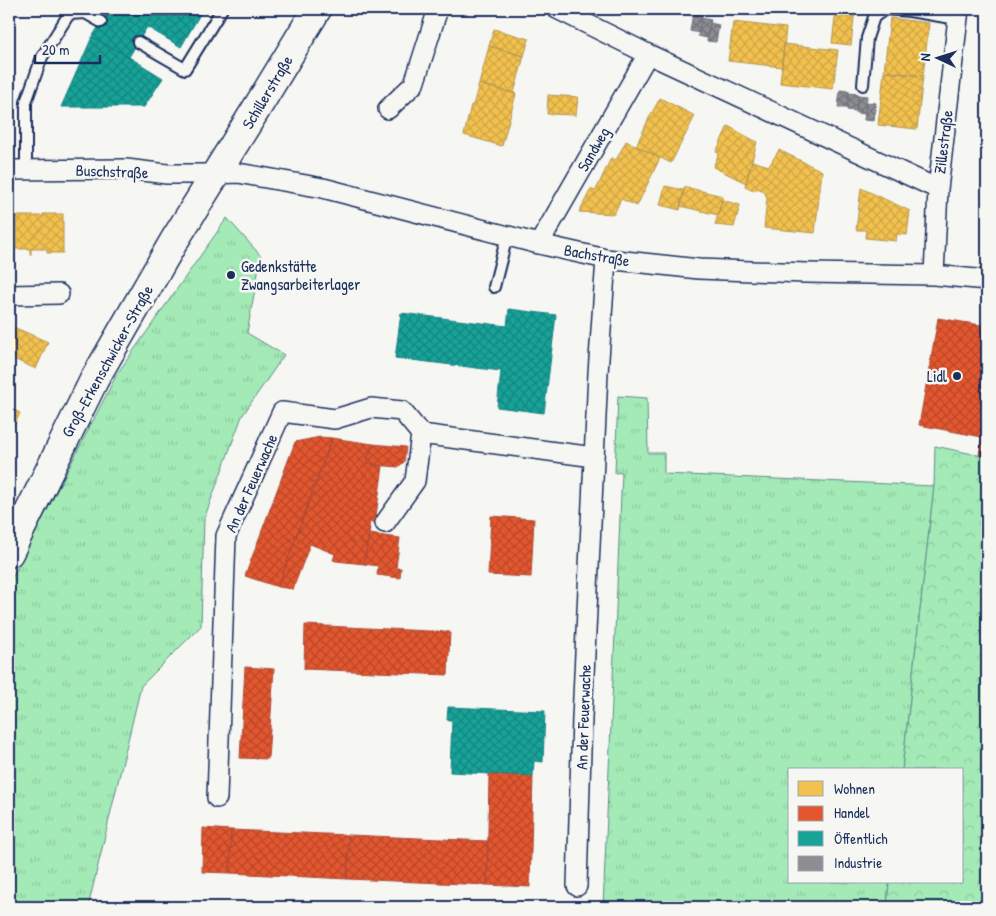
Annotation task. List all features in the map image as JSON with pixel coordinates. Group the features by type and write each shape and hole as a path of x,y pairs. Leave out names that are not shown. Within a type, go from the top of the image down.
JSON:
{"main road":[{"name":"Schillerstraße","path":"216,174 317,9"},
{"name":"Groß-Erkenschwicker-Straße","path":"9,553 94,380 174,241 216,174"}],"street":[{"path":"388,109 414,84 438,9"},
{"path":"557,9 648,54 938,189"},
{"name":"Zillestraße","path":"934,275 938,189 959,14"},
{"name":"Sandweg","path":"539,244 648,54"},
{"name":"Buschstraße","path":"17,170 126,169 168,174 216,174"},
{"name":"Bachstraße","path":"216,174 238,173 323,188 539,244 606,258 699,269 934,275 987,280"},
{"name":"An der Feuerwache","path":"577,886 582,718 594,457 606,258"},
{"path":"9,296 59,294"},
{"name":"An der Feuerwache","path":"217,798 226,536 282,412 335,419 371,408 402,411 422,434"},
{"path":"385,523 415,481 422,434 594,457"}],"lane":[{"path":"138,42 185,69 222,9"},
{"path":"863,85 866,38 874,17 884,9 959,14"},
{"path":"17,170 26,102 42,57 68,14 86,11 101,22"},
{"path":"494,287 507,236"}],"green space":[{"path":"227,218 261,256 247,333 284,355 242,416 204,519 201,626 141,686 88,907 9,907 9,584 117,374"},
{"path":"618,396 647,398 648,453 664,453 664,474 934,486 902,768 788,768 788,884 889,884 887,907 603,907 622,472 615,473"},
{"path":"935,446 987,457 987,907 887,907 889,884 964,884 964,768 902,768 934,486"}],"building: Wohnen":[{"path":"836,9 855,9 851,45 832,43"},
{"path":"890,18 929,23 923,76 884,71"},
{"path":"733,22 786,28 782,67 728,61"},
{"path":"494,29 529,39 524,56 489,46"},
{"path":"784,44 838,50 833,89 780,83"},
{"path":"489,46 524,56 514,93 479,84"},
{"path":"884,72 923,76 917,129 878,125"},
{"path":"479,84 516,94 502,146 464,135 471,105 473,105"},
{"path":"548,95 578,97 576,115 547,114"},
{"path":"660,98 695,116 671,163 636,146"},
{"path":"728,126 757,142 746,183 713,167 719,153 716,152"},
{"path":"626,141 660,158 637,206 621,199 614,214 579,212 591,189 596,190 611,158 616,160"},
{"path":"779,150 822,171 815,233 764,228 767,198 764,191 757,188 755,191 745,186 752,161 769,166"},
{"path":"665,186 684,190 680,210 660,205"},
{"path":"685,187 723,196 718,215 680,206"},
{"path":"861,188 910,211 907,235 897,234 896,241 865,238 866,230 856,230"},
{"path":"722,200 740,205 734,227 715,225"},
{"path":"9,214 15,214 15,216 43,216 43,214 63,214 63,253 47,253 47,249 31,249 30,255 30,249 13,249 13,253 9,253"},
{"path":"9,325 48,342 36,369 9,357"},
{"path":"12,409 20,413 12,430 9,429 9,415"}],"building: Handel":[{"name":"Lidl","path":"938,318 987,326 987,456 979,455 982,437 919,425"},
{"path":"320,437 332,438 278,587 245,576 295,442"},
{"path":"332,438 373,444 366,462 383,466 375,523 370,522 364,564 333,560 335,554 310,544 293,589 278,587"},
{"path":"373,444 406,447 404,462 398,467 375,465 366,462"},
{"path":"491,516 534,519 531,577 488,575"},
{"path":"369,534 400,538 396,568 401,568 400,578 377,575 378,566 364,564"},
{"path":"305,625 450,632 448,675 304,669"},
{"path":"245,667 274,669 268,759 240,758"},
{"path":"489,774 533,776 530,887 487,885"},
{"path":"203,828 231,830 230,873 202,872"},
{"path":"231,830 349,835 347,879 230,873"},
{"path":"349,835 488,841 487,885 347,879"}],"building: Öffentlich":[{"path":"110,9 203,9 181,47 147,27 129,57 92,37"},
{"path":"92,37 163,78 144,107 61,107"},
{"path":"509,309 556,315 544,413 497,407 501,371 395,358 401,313 507,326"},
{"path":"448,707 545,711 543,762 534,761 533,776 450,772 452,720 447,720"}],"building: Industrie":[{"path":"693,13 702,15 699,33 690,31"},
{"path":"702,18 711,20 707,38 698,36"},
{"path":"710,23 719,25 716,42 707,41"},
{"path":"840,90 849,91 847,108 838,108"},
{"path":"849,93 858,94 856,111 847,110"},
{"path":"858,95 867,96 865,114 856,113"},
{"path":"866,102 876,103 874,121 864,120"}],"place":[{"name":"Gedenkstätte Zwangsarbeiterlager","path":"231,275"},
{"name":"Lidl","path":"957,376"}]}
